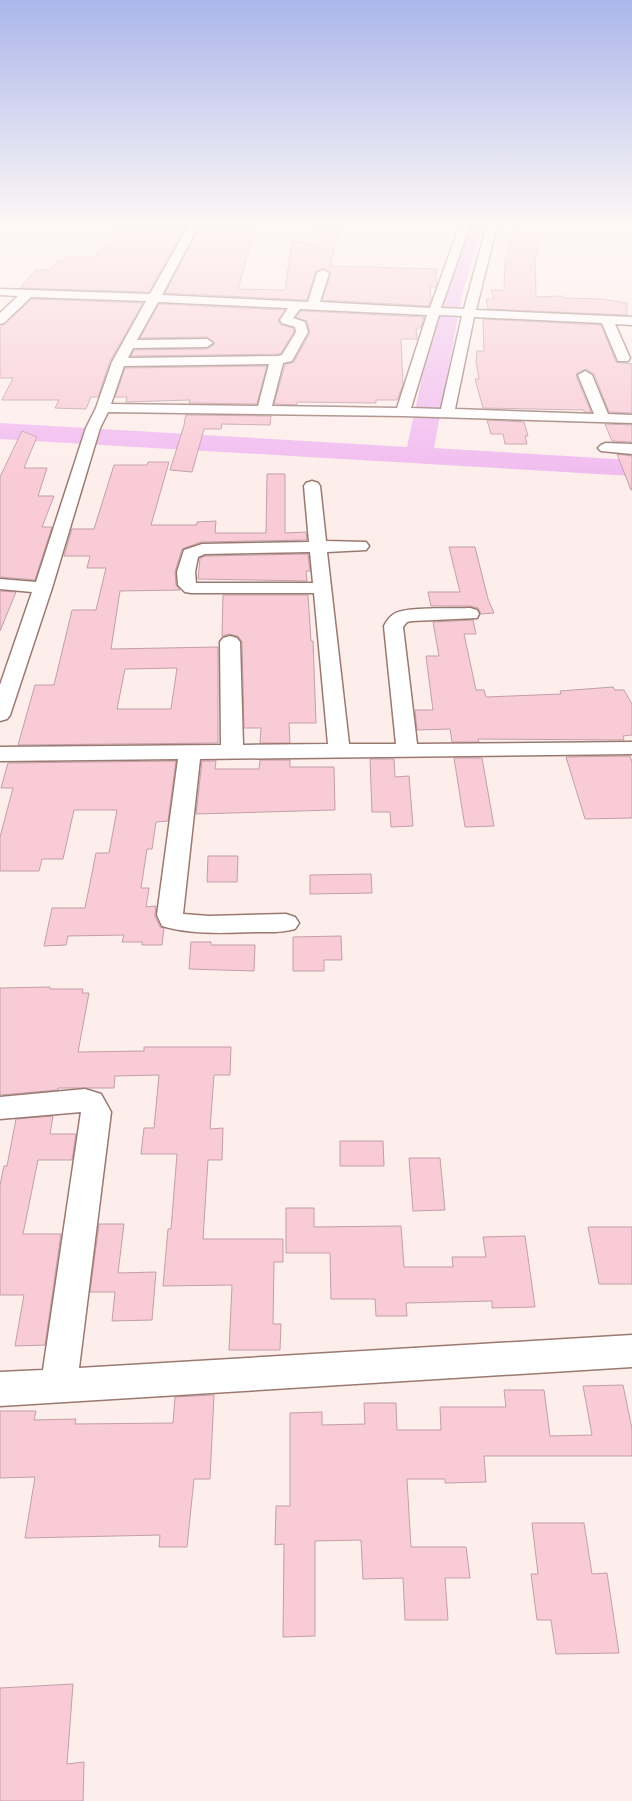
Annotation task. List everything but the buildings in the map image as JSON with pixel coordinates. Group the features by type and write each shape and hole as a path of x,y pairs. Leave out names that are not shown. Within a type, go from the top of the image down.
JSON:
{"street":[{"path":"0,320 11,309"},
{"path":"0,715 44,588 94,428 119,362 148,309"},
{"path":"119,362 277,360 289,356 302,332 301,325 286,320 294,309"},
{"path":"375,309 632,321"},
{"path":"405,412 436,309"},
{"path":"441,413 465,309"},
{"path":"607,320 623,358"},
{"path":"130,344 206,343"},
{"path":"264,410 277,360"},
{"path":"585,375 603,418"},
{"path":"103,408 405,412 632,419"},
{"path":"606,448 632,449"},
{"path":"312,486 339,751"},
{"path":"322,588 191,588 187,585 186,572 190,554 195,551 360,546"},
{"path":"0,584 44,588"},
{"path":"408,750 393,626 401,617 412,615 470,614"},
{"path":"230,642 232,752"},
{"path":"0,754 632,748"},
{"path":"190,752 170,915 172,920 178,923 196,924 286,923"},
{"path":"0,1108 85,1100 90,1101 94,1105 96,1112 59,1385"},
{"path":"0,1389 632,1350"}],"waterway":[{"path":"419,455 448,309"},
{"path":"0,431 632,468"}]}
